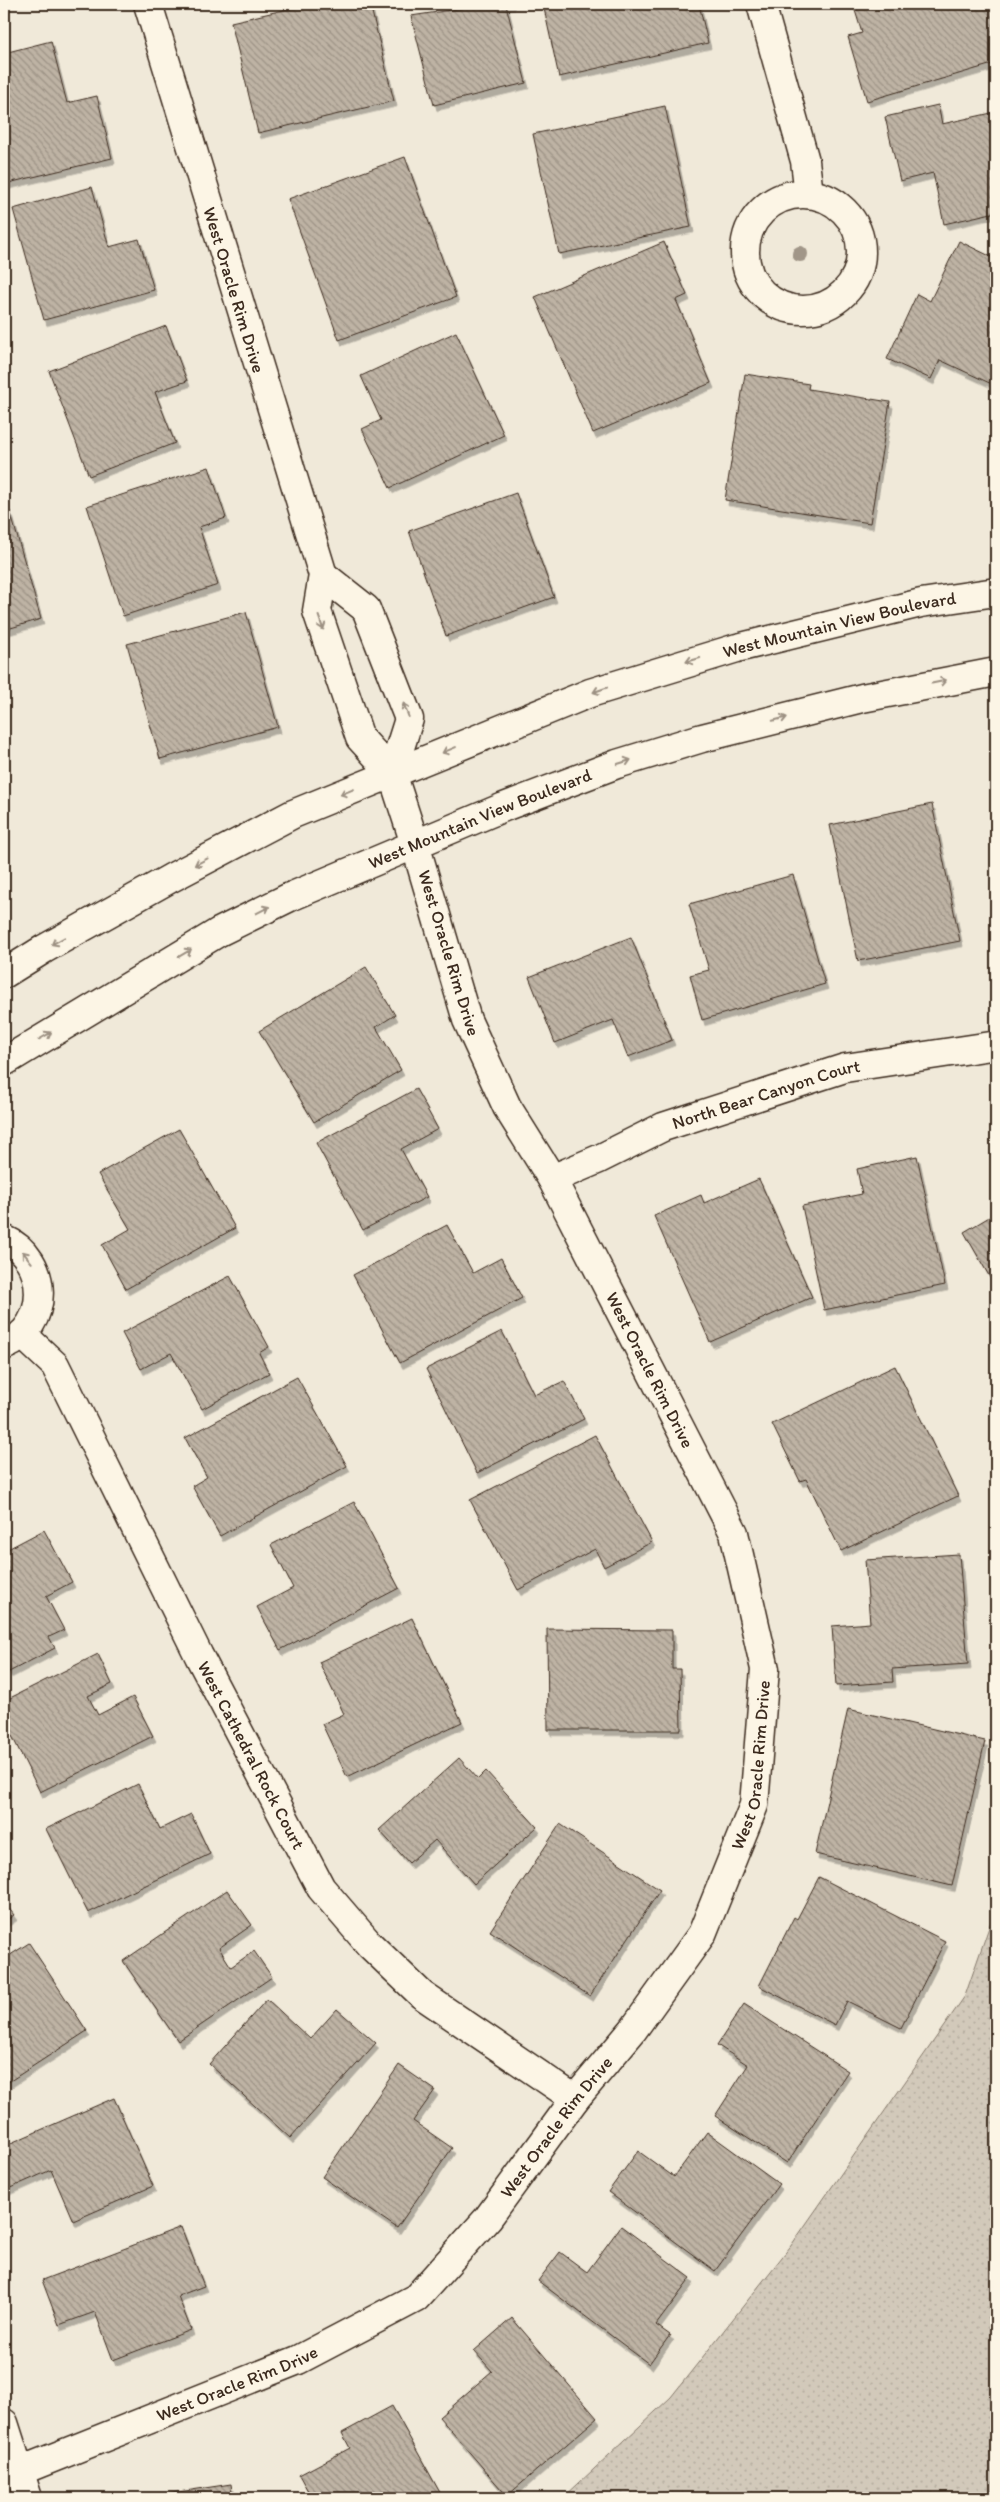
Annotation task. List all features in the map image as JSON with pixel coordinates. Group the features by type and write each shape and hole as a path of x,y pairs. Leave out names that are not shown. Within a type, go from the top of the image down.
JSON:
{"street":[{"name":"West Oracle Rim Drive","path":"20,2471 298,2360 416,2298 488,2218 575,2099 633,2030 702,1934 754,1805 765,1668 734,1533 552,1179 507,1107 467,1020 416,844 392,773 360,738 317,611 323,575 148,4"},
{"path":"761,4 805,161 809,194"},
{"path":"790,194 809,194 828,199 844,210 855,225 861,244 860,263 854,280 842,296 825,305 806,310 787,308 763,293 756,286 747,269 745,249 748,231 758,214 772,202 790,194"},
{"path":"323,575 366,609 409,719 392,773"},
{"name":"West Mountain View Boulevard","path":"4,974 44,949 170,878 293,814 582,696 646,674 737,648 921,603 996,592"},
{"name":"West Mountain View Boulevard","path":"4,1062 219,932 290,897 416,844 617,764 702,738 871,696 996,672"},
{"name":"North Bear Canyon Court","path":"552,1179 599,1159 663,1127 845,1068 991,1046"},
{"name":"West Cathedral Rock Court","path":"4,1239 22,1250 34,1265 40,1283 39,1302 34,1320 13,1340 55,1365 199,1656 322,1888 370,1945 422,1995 575,2099"},
{"path":"4,2423 28,2498"}],"shaded area":[{"path":"996,1907 996,2498 563,2498 671,2397 790,2247 965,1996"}],"building":[{"path":"310,4 370,4 394,101 258,133 231,22"},
{"path":"463,4 512,4 506,5 526,83 434,105 411,16 464,8"},
{"path":"543,4 699,4 708,43 559,77"},
{"path":"853,4 991,4 996,23 996,63 867,101 848,37 862,33"},
{"path":"51,41 67,103 97,96 112,158 4,184 4,53"},
{"path":"938,105 942,124 996,112 996,212 944,224 933,173 900,181 885,117"},
{"path":"665,106 691,227 559,254 533,134"},
{"path":"405,157 456,297 339,340 288,199"},
{"path":"92,187 109,247 139,239 154,290 44,320 13,209"},
{"path":"959,241 996,259 996,386 940,360 931,379 887,359 917,294 930,301"},
{"path":"664,242 687,295 676,300 711,383 593,433 535,297"},
{"path":"166,326 187,381 155,392 175,443 89,476 49,371"},
{"path":"456,332 504,435 390,488 362,429 381,420 361,376"},
{"path":"745,374 809,384 808,389 890,402 870,523 725,500"},
{"path":"209,467 226,518 199,527 218,585 123,616 87,506"},
{"path":"516,493 554,597 446,636 409,531"},
{"path":"10,511 41,619 4,630 4,513"},
{"path":"246,612 278,727 160,759 127,644"},
{"path":"932,804 960,941 858,961 830,825"},
{"path":"793,875 825,984 702,1020 690,975 709,970 689,904"},
{"path":"631,937 672,1040 628,1057 613,1020 555,1043 529,977"},
{"path":"366,967 395,1015 376,1027 401,1070 314,1122 259,1031"},
{"path":"416,1089 438,1129 401,1149 427,1197 363,1230 316,1143"},
{"path":"179,1129 235,1228 126,1289 102,1245 130,1229 98,1174"},
{"path":"917,1156 945,1285 824,1310 802,1206 862,1194 857,1169"},
{"path":"759,1179 812,1297 710,1342 654,1216 701,1195 704,1203"},
{"path":"996,1213 996,1288 964,1232"},
{"path":"447,1225 473,1273 501,1258 522,1298 400,1363 353,1275"},
{"path":"230,1276 269,1347 259,1353 269,1373 202,1409 171,1353 141,1369 122,1333"},
{"path":"502,1331 534,1395 564,1381 584,1419 477,1473 426,1369"},
{"path":"895,1366 958,1496 841,1551 806,1479 800,1481 772,1424"},
{"path":"297,1377 347,1466 220,1536 192,1486 207,1477 185,1438"},
{"path":"595,1435 652,1542 604,1567 595,1549 518,1590 470,1500"},
{"path":"354,1502 399,1588 280,1650 257,1607 293,1588 271,1545"},
{"path":"44,1530 72,1582 46,1596 64,1630 49,1637 55,1648 9,1672 4,1663 4,1551"},
{"path":"959,1554 968,1664 892,1669 893,1682 836,1686 832,1626 870,1623 865,1560"},
{"path":"412,1618 462,1722 347,1777 322,1724 344,1714 319,1662"},
{"path":"547,1629 672,1630 672,1669 680,1669 681,1730 548,1730"},
{"path":"98,1654 112,1684 88,1696 98,1715 133,1697 153,1736 40,1792 4,1720 4,1701"},
{"path":"848,1709 985,1741 952,1886 815,1854"},
{"path":"459,1758 478,1779 486,1771 537,1827 474,1884 435,1840 409,1863 379,1830"},
{"path":"138,1784 160,1829 191,1814 210,1854 88,1913 46,1829"},
{"path":"560,1824 660,1890 590,1996 490,1931"},
{"path":"819,1877 945,1941 901,2028 847,2001 835,2025 759,1986 794,1917 797,1919"},
{"path":"227,1890 252,1925 219,1948 231,1967 254,1951 272,1977 178,2041 123,1961"},
{"path":"4,1902 14,1915 4,1922"},
{"path":"29,1943 87,2031 4,2085 4,1959"},
{"path":"267,1999 310,2039 337,2009 376,2043 290,2138 209,2064"},
{"path":"744,2004 848,2071 787,2163 715,2116 748,2065 717,2045"},
{"path":"399,2065 435,2090 413,2121 452,2148 397,2228 322,2177"},
{"path":"114,2098 153,2186 73,2221 51,2170 8,2189 4,2180 4,2146"},
{"path":"707,2132 779,2184 715,2271 608,2192 638,2151 674,2177"},
{"path":"621,2226 691,2278 656,2325 670,2335 649,2364 538,2281 560,2252 587,2272"},
{"path":"181,2227 204,2286 178,2296 191,2330 113,2360 95,2312 59,2325 42,2280"},
{"path":"512,2318 597,2418 507,2496 439,2417 492,2371 474,2351"},
{"path":"392,2406 443,2498 312,2498 299,2475 350,2448 342,2433"},
{"path":"231,2484 233,2498 139,2498"}]}
